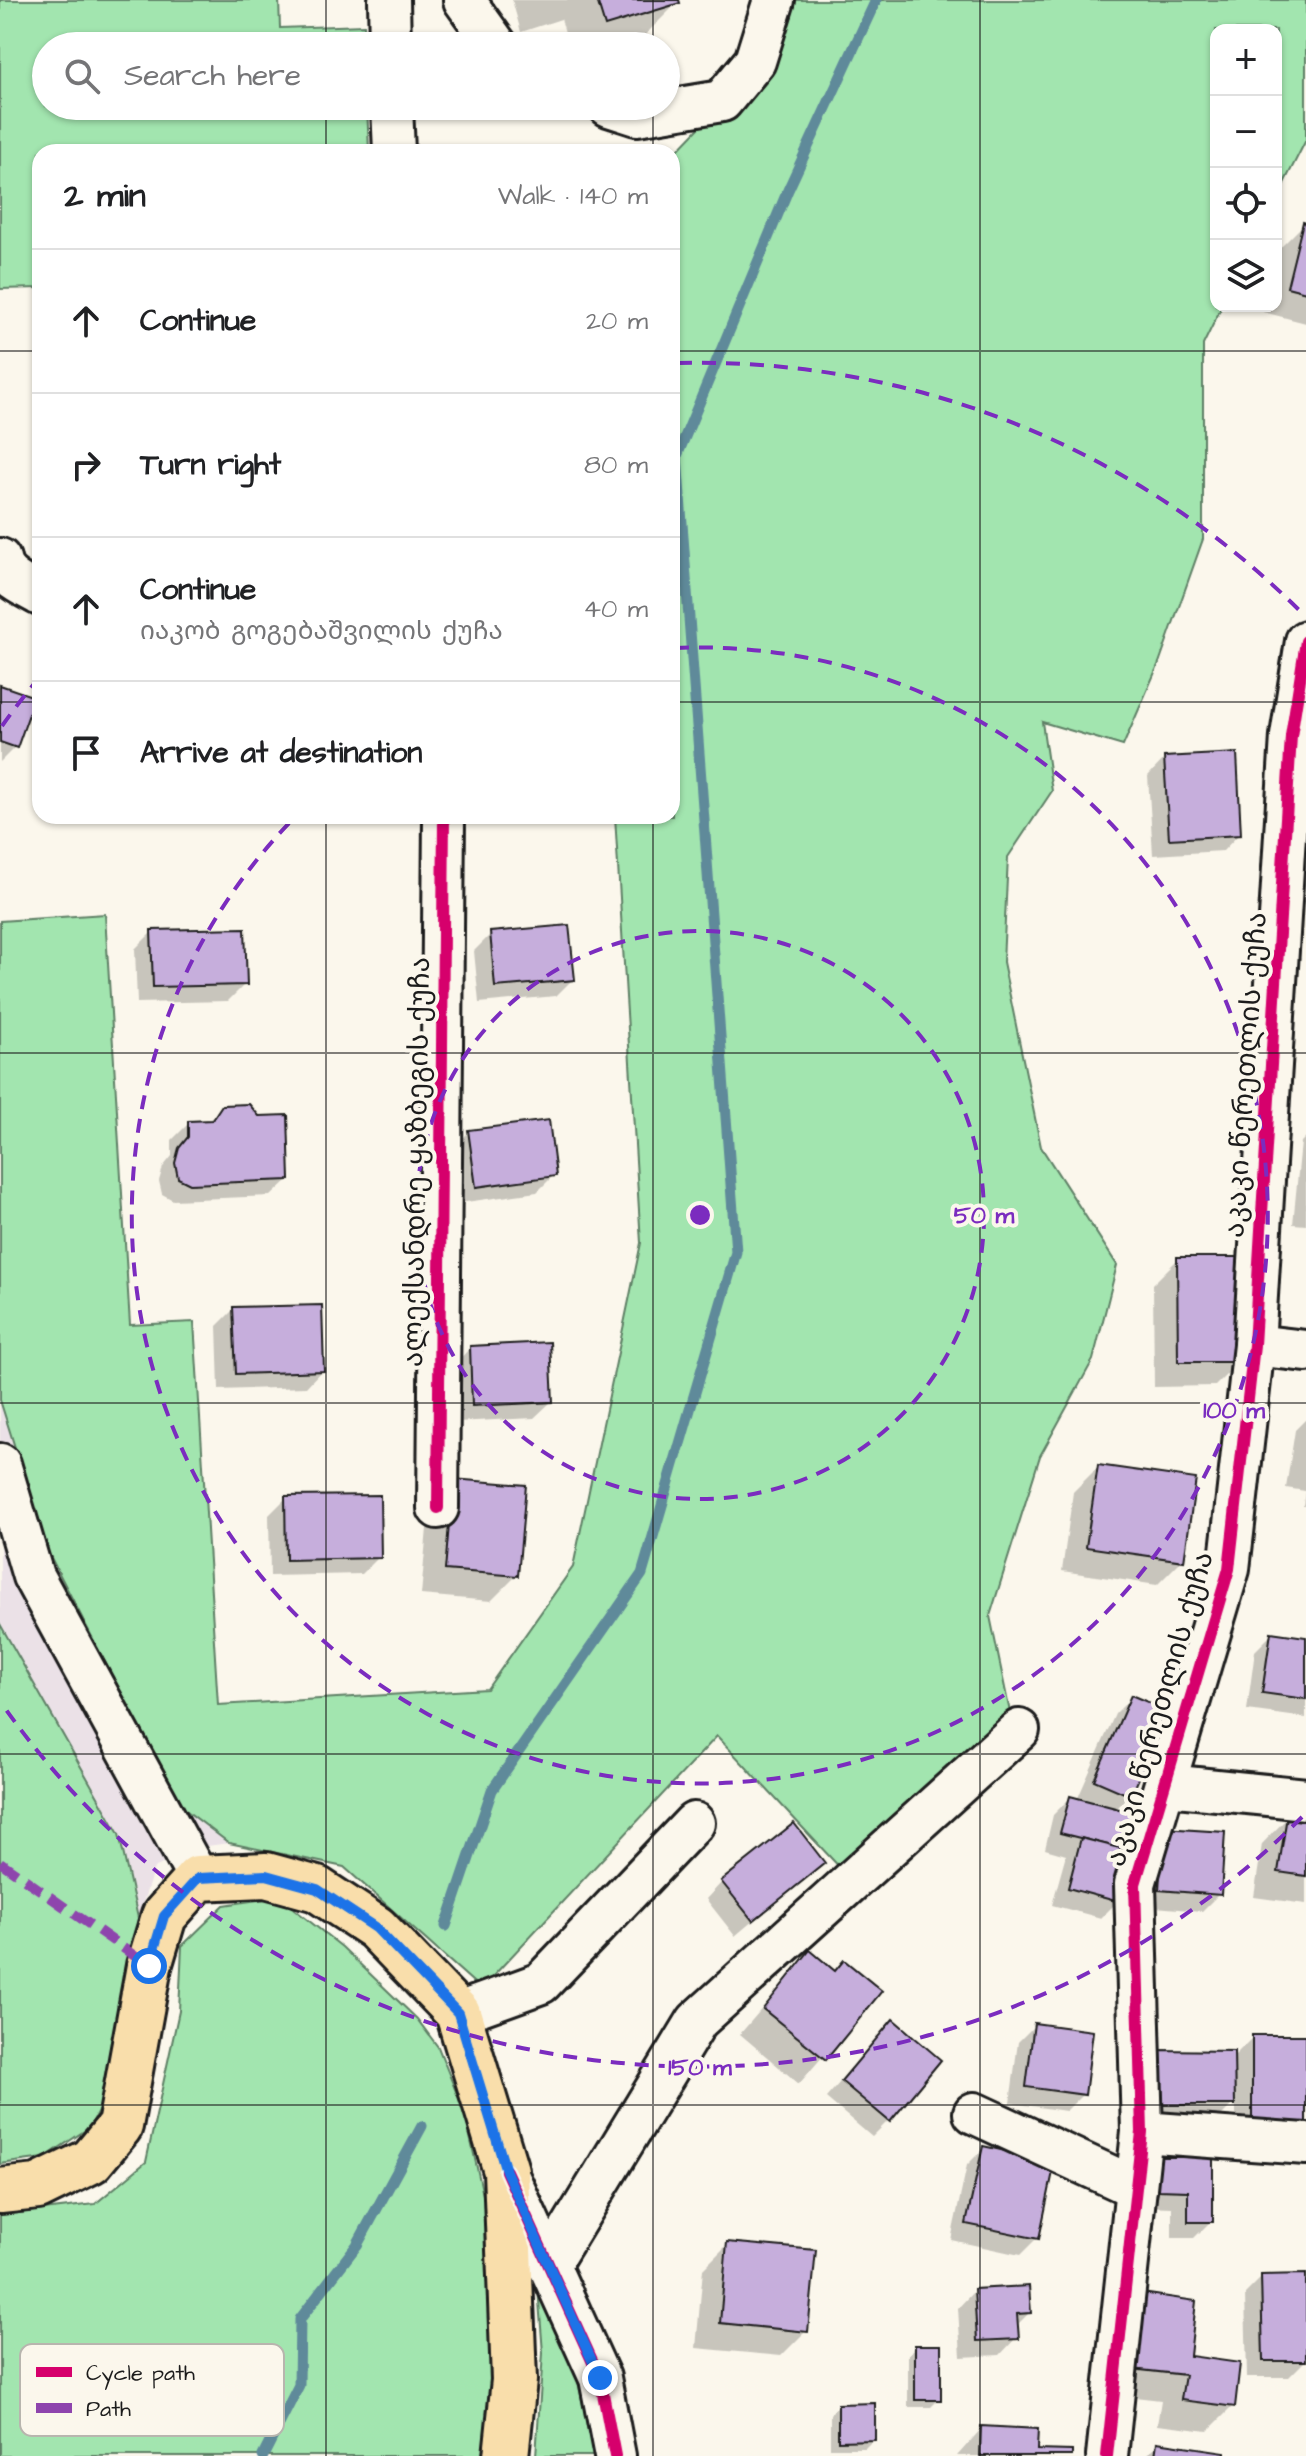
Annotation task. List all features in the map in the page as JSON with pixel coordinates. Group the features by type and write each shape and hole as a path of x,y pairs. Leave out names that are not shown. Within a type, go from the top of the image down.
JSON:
{"main road":[{"path":"0,2191 38,2187 91,2161 120,2126 149,1966 164,1916 198,1878 266,1875 317,1889 376,1928 458,2013 506,2171 514,2380 506,2456"}],"street":[{"path":"389,0 390,32"},
{"path":"464,0 487,32"},
{"path":"680,108 722,101 755,61 774,0"},
{"path":"393,120 394,144"},
{"path":"0,559 9,577 32,590"},
{"name":"აკაკი წერეთლის ქუჩა","path":"1107,2456 1142,2132 1135,1884 1229,1569 1254,1345 1291,736 1306,641"},
{"name":"ალექსანდრე ყაზბეგის ქუჩა","path":"438,1508 444,824"},
{"path":"1254,1345 1306,1351"},
{"path":"0,1464 33,1576 198,1878"},
{"path":"550,2263 697,2021 1019,1730"},
{"path":"1167,1785 1306,1799"},
{"path":"458,2013 541,1983 694,1823"},
{"path":"974,2113 1136,2188"},
{"path":"1142,2132 1306,2144"},
{"path":"506,2171 600,2378 615,2456"}],"shaded area":[{"path":"0,1400 48,1552 179,1805 229,1843 200,1847 154,1868 138,1918 119,1834 0,1624"}],"green space":[{"path":"0,0 279,0 280,28 364,25 364,32 32,32 32,120 368,120 369,144 32,144 32,288 0,289"},
{"path":"791,0 1306,0 1306,140 1282,187 1282,24 1210,24 1210,312 1219,312 1203,345 1203,539 1159,663 1123,746 1042,722 1052,791 1008,857 1003,962 1041,1147 1117,1265 1093,1360 1040,1456 990,1616 1012,1722 845,1873 717,1736 481,1989 344,1867 229,1843 179,1805 48,1552 0,1400 0,921 105,914 130,1325 194,1322 218,1705 487,1689 573,1567 641,1243 615,824 680,824 680,148 776,48"},
{"path":"0,1624 119,1834 138,1918 113,2082 90,2127 44,2158 0,2164"},
{"path":"279,1897 342,1947 417,2019 438,2047 465,2114 491,2231 499,2367 490,2456 0,2456 0,2215 95,2204 146,2162 179,2011 182,1946 224,1905"},
{"path":"537,2275 570,2344 594,2456 536,2456 543,2353"}],"building":[{"path":"597,0 679,0 680,3 605,26"},
{"path":"1303,222 1306,223 1306,292 1287,287"},
{"path":"0,685 32,696 32,706 17,748 0,742"},
{"path":"1237,753 1241,835 1169,839 1164,757"},
{"path":"569,925 575,980 495,987 490,932"},
{"path":"245,928 247,985 153,987 151,930"},
{"path":"249,1104 259,1116 288,1115 290,1180 190,1184 178,1178 175,1163 179,1148 188,1137 188,1121 212,1120 222,1105"},
{"path":"549,1120 556,1176 476,1187 468,1130"},
{"path":"1177,1257 1241,1257 1242,1362 1178,1362"},
{"path":"322,1305 324,1371 236,1374 233,1307"},
{"path":"550,1342 553,1402 472,1406 470,1346"},
{"path":"1098,1465 1196,1479 1184,1561 1086,1547"},
{"path":"453,1479 526,1485 518,1576 445,1570"},
{"path":"380,1495 381,1558 286,1560 285,1496"},
{"path":"1271,1632 1306,1637 1306,1699 1262,1693"},
{"path":"1131,1695 1169,1711 1131,1796 1094,1780"},
{"path":"1070,1796 1142,1815 1132,1851 1060,1833"},
{"path":"1287,1816 1306,1819 1306,1876 1278,1872"},
{"path":"794,1823 825,1863 753,1921 721,1881"},
{"path":"1163,1828 1225,1832 1221,1895 1159,1890"},
{"path":"1081,1838 1132,1851 1119,1902 1068,1888"},
{"path":"810,1950 835,1971 844,1960 882,1991 826,2060 763,2009"},
{"path":"893,2019 941,2060 890,2122 841,2081"},
{"path":"1034,2023 1093,2031 1085,2095 1026,2087"},
{"path":"1252,2035 1306,2035 1306,2126 1252,2126"},
{"path":"1156,2050 1234,2051 1235,2105 1155,2105"},
{"path":"983,2146 1055,2162 1039,2239 966,2224"},
{"path":"1157,2157 1213,2157 1213,2222 1188,2222 1188,2191 1158,2190"},
{"path":"727,2242 816,2250 808,2332 720,2323"},
{"path":"1306,2274 1306,2361 1263,2361 1261,2275"},
{"path":"1029,2286 1031,2313 1017,2314 1019,2339 977,2341 974,2289"},
{"path":"1142,2293 1196,2301 1190,2356 1240,2363 1235,2407 1181,2400 1185,2375 1132,2369"},
{"path":"915,2345 941,2345 941,2400 915,2400"},
{"path":"875,2403 875,2440 838,2441 838,2404"},
{"path":"981,2426 1038,2429 1037,2450 1072,2451 1072,2456 980,2456"},
{"path":"1157,2442 1225,2452 1225,2456 1155,2456"}],"waterway":[{"path":"680,449 788,190 876,0"},
{"path":"446,1926 492,1790 642,1574 736,1252 680,496"},
{"path":"284,2415 299,2385 300,2319 357,2245 422,2126"},
{"path":"263,2456 273,2436"}],"marked path":[{"path":"0,1862 149,1966"}],"cycle path":[{"path":"1107,2456 1142,2132 1135,1884 1229,1569 1254,1345 1291,736 1306,641"},
{"path":"438,1508 444,824"},
{"path":"506,2171 600,2378 615,2456"}],"route":[{"path":"149,1966 164,1916 198,1878 266,1875 317,1889 376,1928 458,2013 506,2171 600,2378"}]}
